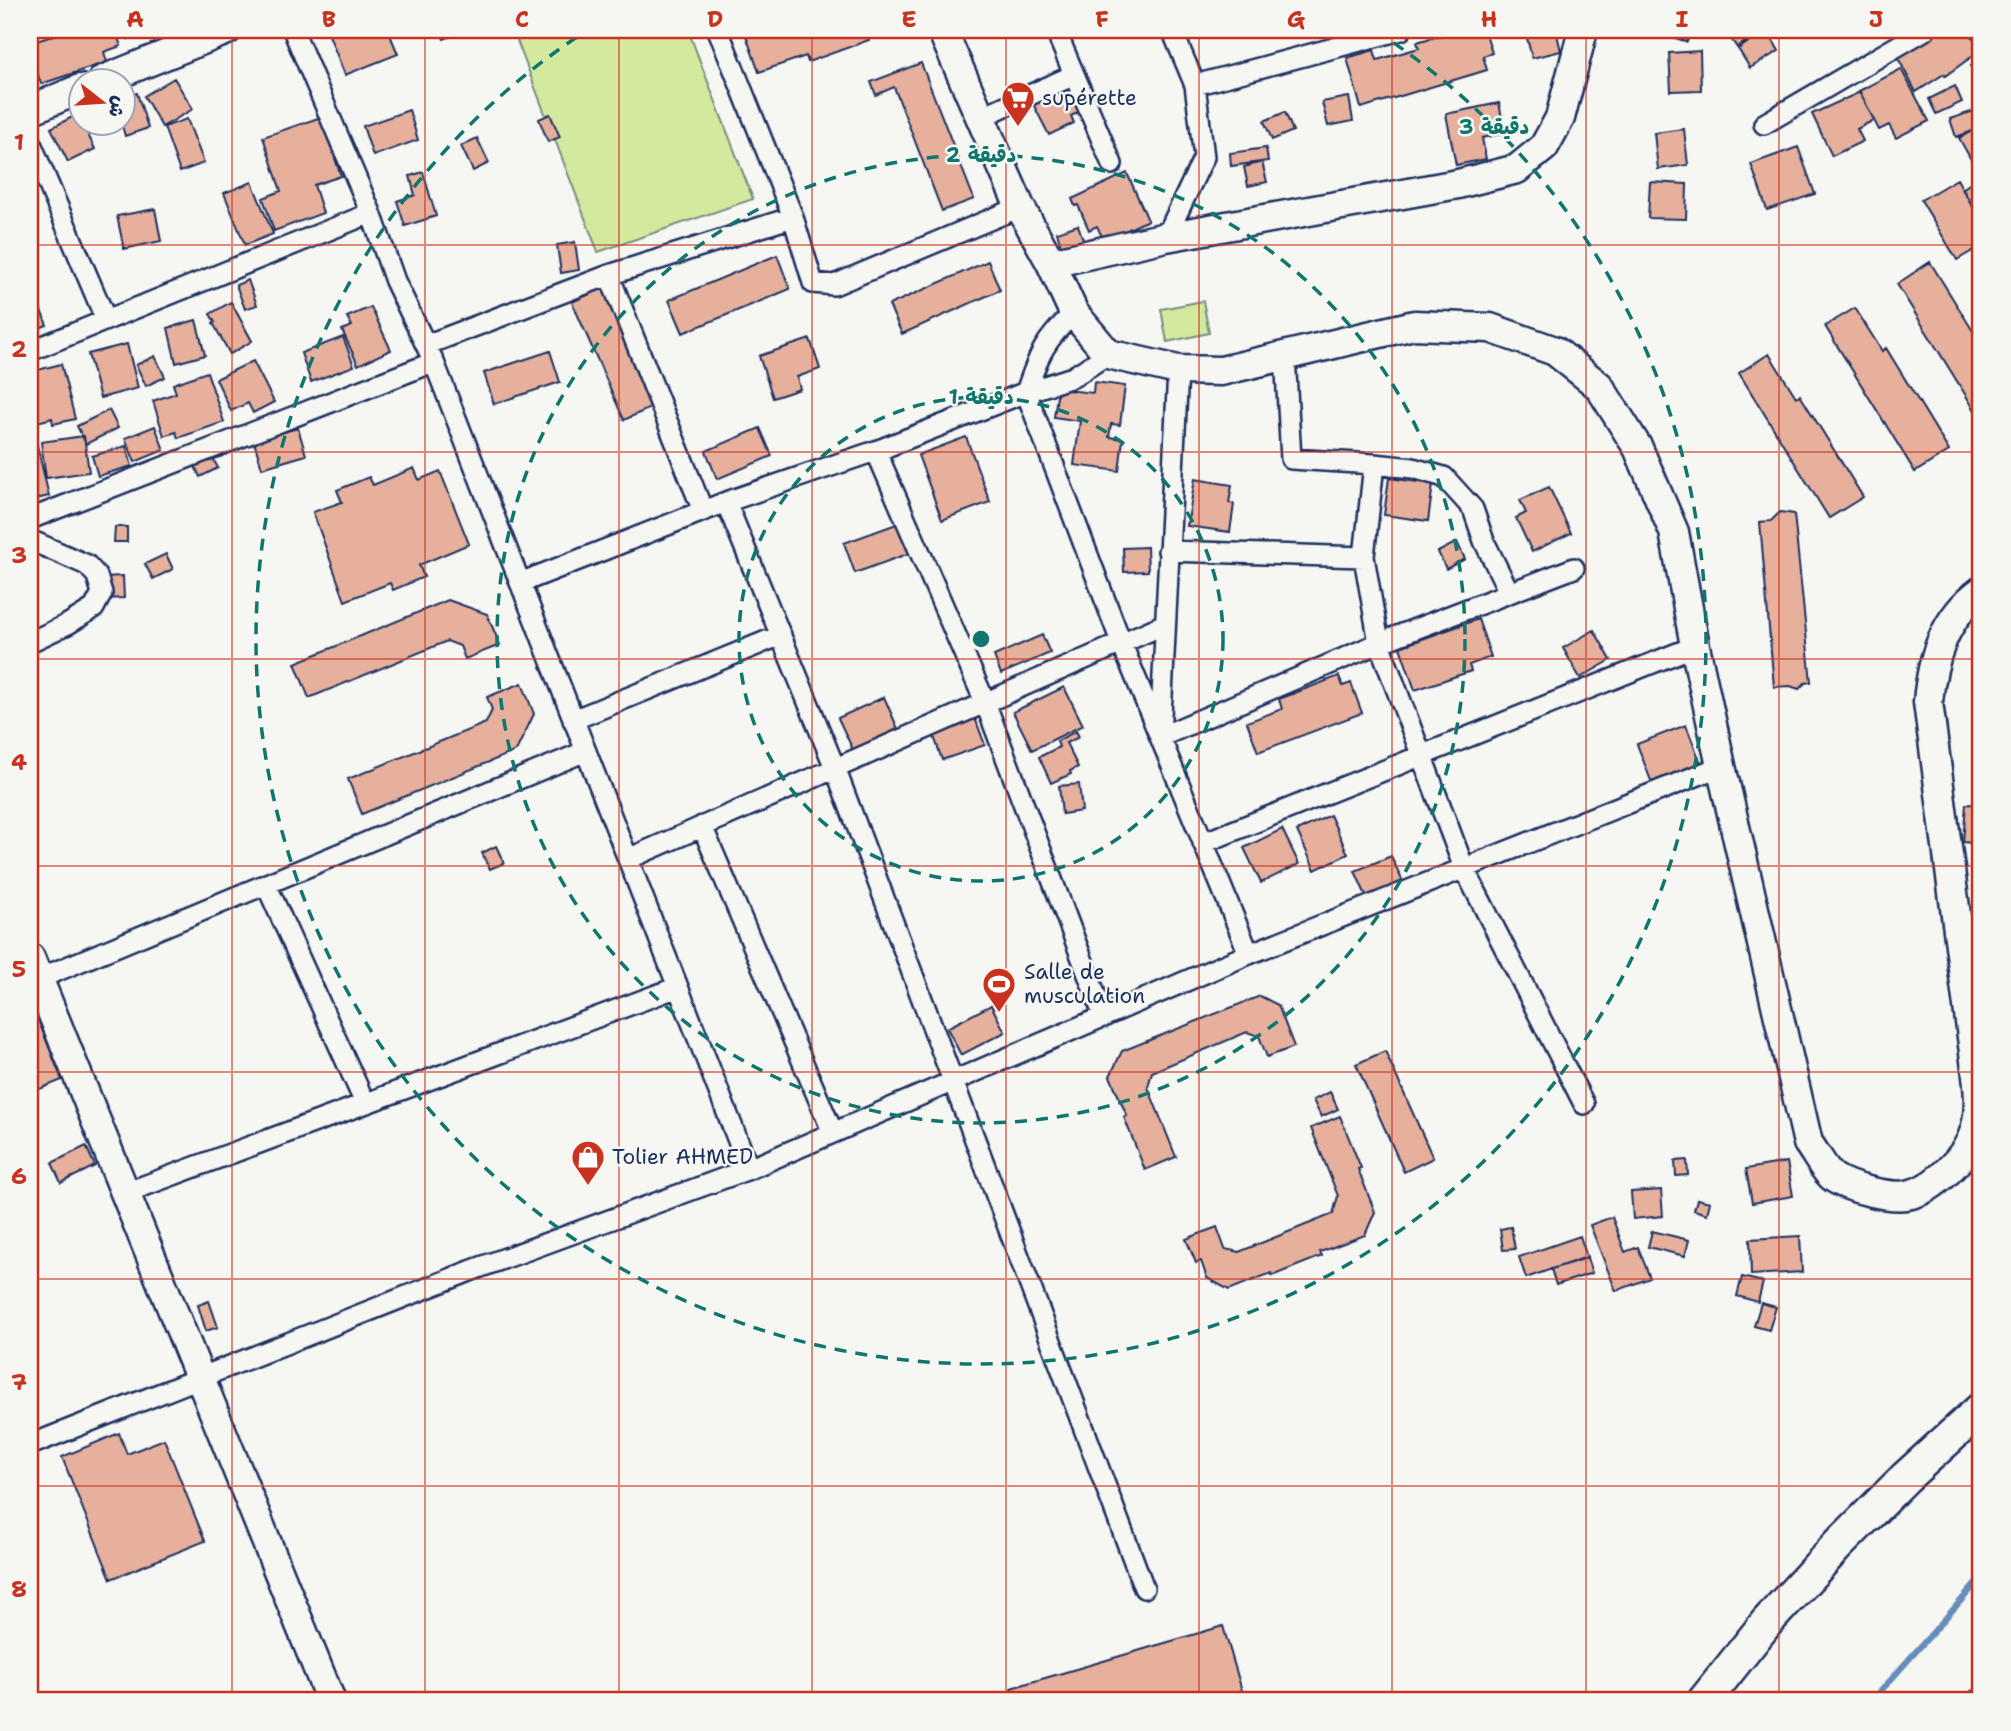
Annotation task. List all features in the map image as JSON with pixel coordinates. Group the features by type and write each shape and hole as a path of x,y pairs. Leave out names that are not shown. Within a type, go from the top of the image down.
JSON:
{"main road":[{"path":"136,67 227,30"},
{"path":"942,30 1020,207 1051,263 1074,313 1108,354 1178,370 1221,371 1414,325 1490,328 1555,351 1599,386 1638,448 1674,532 1721,766 1808,1143 1833,1177 1870,1193 1907,1195 1936,1183 1960,1157 1975,1132 1980,1099 1928,702 1931,670 1940,646 1955,615 1981,591"},
{"path":"1051,263 1166,237 1458,184 1517,169 1544,147 1560,118 1583,30"},
{"path":"30,110 66,95"},
{"path":"34,968 331,1701"},
{"path":"1704,1701 1767,1622 1837,1546 1905,1478 1981,1409"}],"street":[{"path":"293,30 371,212 395,281 430,354 749,1169"},
{"path":"718,30 793,217 813,283 834,285 1020,207"},
{"path":"1166,237 1204,157 1195,85 1172,30"},
{"path":"1195,85 1401,30"},
{"path":"1764,124 1925,30"},
{"path":"1060,41 1112,164"},
{"path":"981,117 1074,75"},
{"path":"30,141 106,320"},
{"path":"30,351 371,212"},
{"path":"30,519 430,354 609,275 793,217"},
{"path":"609,275 703,511"},
{"path":"1074,313 1054,331 1039,353 1026,392 1121,642 1250,954"},
{"path":"1104,1017 985,702 876,451 1026,392 1073,377 1108,354"},
{"path":"1285,355 1291,458 1413,468 1444,477 1473,509 1484,541 1509,592"},
{"path":"1160,737 1178,370"},
{"path":"520,583 726,502 891,445"},
{"path":"1374,464 1364,557 1379,643 1464,868 1584,1104"},
{"path":"726,502 835,768 1144,1588"},
{"path":"30,540 87,565 97,576 102,593 94,608 30,642"},
{"path":"1168,551 1364,557"},
{"path":"1160,737 1379,643 1574,568"},
{"path":"628,859 1165,624"},
{"path":"573,720 781,635"},
{"path":"1203,843 1695,646"},
{"path":"34,968 266,884 586,751"},
{"path":"30,1445 470,1271 749,1169 1250,954 1721,766"},
{"path":"702,826 833,1133"},
{"path":"266,884 365,1103"},
{"path":"125,1193 678,987"}],"green space":[{"path":"513,30 688,30 753,199 598,252"},
{"path":"1203,301 1209,333 1167,342 1161,309"}],"building":[{"path":"115,30 121,46 104,52 107,62 95,66 66,66 66,76 41,84 30,43 55,35 54,32"},
{"path":"124,30 146,30 147,31 128,39"},
{"path":"327,30 388,30 398,54 345,75"},
{"path":"440,30 466,30 444,39"},
{"path":"744,30 774,30 777,38 792,32 794,36 810,30 865,30 869,40 808,62 806,56 759,72"},
{"path":"1459,30 1485,30 1492,53 1483,56 1487,70 1361,108 1347,58 1374,50 1377,60 1419,48 1417,42"},
{"path":"1525,30 1556,30 1561,51 1532,58"},
{"path":"1652,30 1691,30 1687,42"},
{"path":"1725,30 1766,30 1738,49"},
{"path":"1765,30 1779,51 1750,68 1737,47"},
{"path":"1937,30 1968,30 1981,50 1945,76 1944,74 1916,92 1897,56"},
{"path":"1700,51 1701,90 1671,91 1669,53"},
{"path":"921,63 974,199 942,211 894,87 876,95 871,82"},
{"path":"1981,63 1981,75 1975,77 1971,66"},
{"path":"1901,69 1929,121 1896,138 1889,125 1879,130 1859,91"},
{"path":"174,78 193,109 162,127 144,96"},
{"path":"1073,79 1087,108 1071,116 1074,123 1049,135 1031,100"},
{"path":"1955,86 1962,102 1936,114 1929,99"},
{"path":"1860,92 1874,120 1857,129 1863,141 1832,156 1812,114"},
{"path":"136,93 148,128 136,132"},
{"path":"1349,97 1353,121 1328,126 1322,102"},
{"path":"1499,103 1505,133 1482,138 1486,159 1456,165 1446,114"},
{"path":"409,110 418,140 373,156 363,126"},
{"path":"1977,110 1981,128 1956,137 1950,119"},
{"path":"1285,112 1293,131 1272,140 1264,121"},
{"path":"550,114 560,137 548,142 539,119"},
{"path":"321,117 341,176 314,185 323,213 274,231 263,198 281,191 263,137"},
{"path":"187,119 204,163 180,172 164,127"},
{"path":"66,120 66,136 89,136 95,149 68,162 51,128"},
{"path":"1981,126 1981,173 1979,174 1959,138"},
{"path":"1684,129 1688,165 1658,169 1654,133"},
{"path":"477,138 489,163 473,171 461,146"},
{"path":"1798,147 1815,194 1767,210 1751,164"},
{"path":"1266,148 1268,161 1231,166 1230,153"},
{"path":"1262,162 1267,182 1248,186 1244,167"},
{"path":"423,172 436,216 405,226 397,201 415,195 410,176"},
{"path":"1127,173 1148,220 1104,241 1097,226 1089,230 1078,205 1075,206 1072,199"},
{"path":"1957,179 1981,221 1981,246 1957,260 1921,200"},
{"path":"1977,179 1981,185 1981,207 1976,210 1962,189"},
{"path":"252,182 273,234 245,245 224,193"},
{"path":"1650,182 1687,184 1686,219 1648,218"},
{"path":"30,207 37,228 30,230"},
{"path":"155,209 161,241 124,249 117,216"},
{"path":"1078,225 1086,248 1064,255 1057,232"},
{"path":"36,234 41,251 30,255 30,236"},
{"path":"575,242 579,270 561,273 557,245"},
{"path":"777,255 790,289 683,333 669,300"},
{"path":"988,261 1000,290 902,334 889,305"},
{"path":"1930,262 1981,344 1981,420 1897,284"},
{"path":"248,280 257,305 245,309 236,285"},
{"path":"30,284 47,325 30,332"},
{"path":"605,287 657,405 624,420 572,302"},
{"path":"231,302 252,341 230,354 210,314"},
{"path":"371,307 391,350 358,365 342,330 352,326 347,317"},
{"path":"1855,308 1882,351 1886,348 1949,451 1915,472 1825,326"},
{"path":"196,320 205,355 176,363 168,328"},
{"path":"343,337 354,366 311,382 301,353"},
{"path":"810,339 820,369 797,377 800,389 773,398 759,356"},
{"path":"127,344 138,388 100,398 88,354"},
{"path":"550,351 560,382 494,404 484,373"},
{"path":"1769,354 1796,397 1800,395 1863,497 1829,518 1739,373"},
{"path":"155,356 165,377 146,386 136,365"},
{"path":"253,361 274,402 253,413 248,403 231,411 216,379"},
{"path":"61,364 75,419 53,424 52,418 30,424 30,372"},
{"path":"207,372 224,422 178,438 176,432 164,436 153,401 176,393 173,384"},
{"path":"1094,382 1125,386 1120,425 1111,424 1109,437 1123,439 1119,471 1074,465 1080,421 1054,417 1058,389 1093,393"},
{"path":"109,410 118,428 86,444 77,426"},
{"path":"155,426 164,450 135,462 125,438"},
{"path":"275,428 276,434 298,428 306,455 262,468 252,435"},
{"path":"760,428 772,456 717,479 706,451"},
{"path":"84,436 89,472 46,478 41,442"},
{"path":"966,437 990,502 942,520 918,455"},
{"path":"36,441 49,496 32,500 30,443"},
{"path":"126,446 132,466 98,476 92,456"},
{"path":"209,451 218,468 200,477 192,460"},
{"path":"414,468 419,480 440,471 469,544 419,565 424,577 393,590 390,583 345,601 313,512 342,502 337,490 369,477 373,485"},
{"path":"1389,478 1433,484 1428,521 1384,515"},
{"path":"1195,479 1232,485 1229,503 1234,504 1230,532 1187,526"},
{"path":"1549,487 1571,533 1532,552 1516,518 1526,513 1520,500"},
{"path":"1780,512 1794,514 1811,682 1805,683 1799,689 1790,686 1774,687 1760,522 1771,521"},
{"path":"902,522 913,552 855,573 844,543"},
{"path":"115,527 127,527 127,542 114,542"},
{"path":"1457,542 1465,559 1446,569 1438,552"},
{"path":"1147,547 1148,571 1124,572 1123,548"},
{"path":"166,554 173,569 153,579 145,564"},
{"path":"123,576 124,598 105,599 104,577"},
{"path":"448,600 487,614 500,645 465,659 460,646 447,641 309,698 295,663"},
{"path":"1478,619 1491,657 1469,665 1471,671 1415,690 1400,647"},
{"path":"1594,630 1611,660 1580,678 1563,648"},
{"path":"1042,635 1050,653 1001,674 994,656"},
{"path":"1339,676 1343,686 1351,683 1362,713 1258,752 1247,722 1282,709 1279,699"},
{"path":"522,683 534,714 516,751 362,814 348,779 486,723 492,710 487,697"},
{"path":"1064,687 1083,725 1032,750 1013,712"},
{"path":"884,697 898,729 853,750 838,718"},
{"path":"975,718 985,745 942,760 933,733"},
{"path":"1686,725 1702,766 1653,786 1637,744"},
{"path":"1076,731 1079,737 1066,743 1078,767 1070,771 1071,774 1051,783 1039,757 1059,747 1057,741"},
{"path":"1079,784 1082,811 1062,814 1059,786"},
{"path":"1966,804 1981,805 1981,844 1963,842"},
{"path":"1330,815 1348,854 1315,870 1297,831"},
{"path":"1282,829 1299,864 1261,883 1244,848"},
{"path":"496,846 504,863 490,869 482,853"},
{"path":"1391,856 1403,882 1367,898 1355,871"},
{"path":"1973,915 1981,915 1981,959 1975,959"},
{"path":"1260,996 1278,1005 1294,1047 1267,1057 1259,1036 1247,1032 1152,1072 1148,1087 1176,1157 1145,1170 1110,1076 1122,1051"},
{"path":"30,999 62,1080 35,1091 30,1079"},
{"path":"991,1005 1005,1032 961,1055 947,1028"},
{"path":"1385,1051 1433,1158 1404,1172 1356,1064"},
{"path":"1330,1092 1338,1109 1321,1117 1313,1100"},
{"path":"1340,1116 1375,1212 1365,1235 1320,1252 1322,1256 1229,1290 1207,1278 1201,1261 1196,1263 1186,1239 1217,1227 1225,1249 1239,1252 1333,1214 1338,1196 1311,1128"},
{"path":"86,1146 95,1166 61,1183 52,1163"},
{"path":"1687,1160 1688,1175 1676,1176 1675,1161"},
{"path":"1787,1162 1793,1196 1752,1203 1746,1169"},
{"path":"1661,1190 1663,1216 1633,1219 1631,1192"},
{"path":"1697,1199 1710,1202 1707,1214 1694,1210"},
{"path":"1612,1217 1625,1252 1638,1247 1650,1278 1616,1291 1590,1225"},
{"path":"1511,1227 1515,1249 1503,1250 1500,1229"},
{"path":"1652,1231 1689,1240 1685,1256 1648,1247"},
{"path":"1580,1236 1587,1257 1526,1278 1519,1257"},
{"path":"1800,1236 1802,1272 1751,1275 1750,1239"},
{"path":"1587,1258 1592,1273 1556,1285 1551,1269"},
{"path":"1742,1277 1763,1282 1758,1302 1737,1296"},
{"path":"209,1301 218,1327 206,1331 198,1305"},
{"path":"1761,1303 1776,1307 1769,1330 1754,1326"},
{"path":"119,1433 127,1454 164,1439 205,1541 111,1579 62,1457"},
{"path":"1223,1626 1245,1701 1014,1701 1011,1688"},
{"path":"1972,1690 1981,1695 1981,1701 1966,1701"}],"waterway":[{"path":"1872,1701 1981,1578"}],"place":[{"name":"supérette","path":"1018,128"},
{"name":"Salle de musculation","path":"999,1014"},
{"name":"Tolier AHMED","path":"588,1187"}]}
